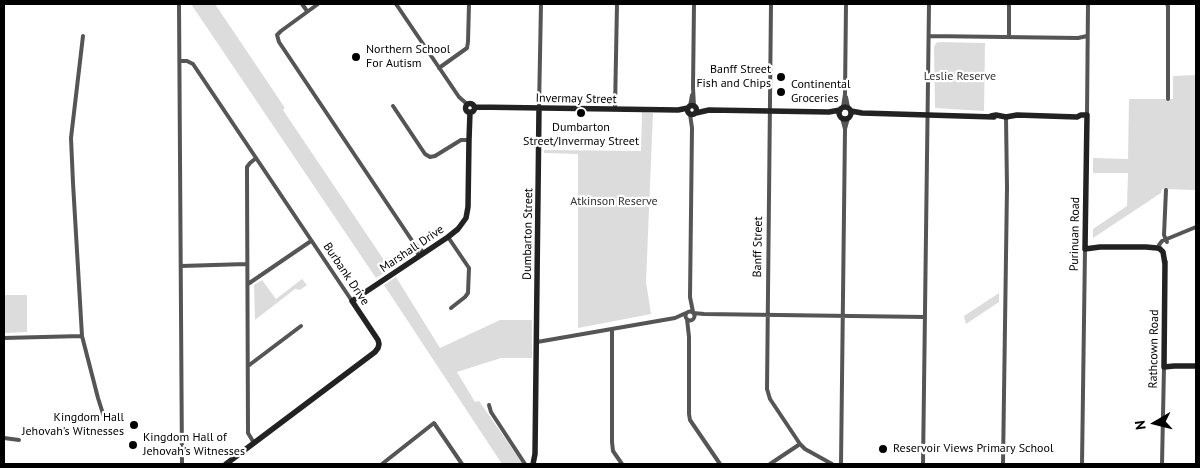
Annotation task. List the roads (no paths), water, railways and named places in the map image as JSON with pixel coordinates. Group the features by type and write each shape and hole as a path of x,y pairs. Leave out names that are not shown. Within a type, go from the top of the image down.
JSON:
{"street":[{"path":"179,4 182,464"},
{"path":"302,4 307,12"},
{"path":"318,4 281,30 277,35 279,42 421,255"},
{"path":"396,4 459,97 467,104 466,110 472,110"},
{"path":"439,68 467,48 469,4"},
{"name":"Dumbarton Street","path":"533,464 535,454 541,4"},
{"path":"615,109 617,4"},
{"path":"694,4 689,414 690,420 720,464"},
{"name":"Banff Street","path":"771,4 767,389 770,399 800,444 805,449 832,464"},
{"path":"841,464 846,4"},
{"path":"923,464 929,4"},
{"path":"1008,36 1009,4"},
{"name":"Purinuan Road","path":"1082,464 1088,4"},
{"path":"1168,4 1168,99"},
{"path":"83,36 71,138 82,336 104,417"},
{"path":"929,36 1087,38"},
{"name":"Burbank Drive","path":"180,61 187,61 192,64 379,344 378,348 226,464"},
{"path":"393,106 425,154 430,157 435,156 461,140 469,140"},
{"name":"Invermay Street","path":"472,110 539,108 709,110 928,114 1006,118"},
{"name":"Marshall Drive","path":"352,301 458,229 466,218 472,110"},
{"path":"1003,464 1007,187 1006,118 1025,116 1077,117 1081,115 1087,117"},
{"path":"254,443 248,433 247,167 256,159"},
{"name":"Rathcown Road","path":"1162,464 1166,190"},
{"path":"1085,246 1146,247 1165,243 1196,227"},
{"path":"448,236 469,268 468,293 452,308"},
{"path":"248,284 311,241"},
{"path":"181,266 247,264"},
{"path":"690,297 685,316 691,317"},
{"path":"675,318 690,311 691,317"},
{"path":"536,342 704,314 925,317"},
{"path":"248,366 301,326"},
{"path":"612,329 612,442 613,451 622,464"},
{"path":"4,338 82,336"},
{"path":"1164,366 1196,366"},
{"path":"489,405 491,412 526,464"},
{"path":"383,464 434,423 462,464"},
{"path":"4,438 19,440"},
{"path":"770,464 800,444"}],"place":[{"name":"Northern School For Autism","path":"356,57"},
{"name":"Banff Street Fish and Chips","path":"781,77"},
{"name":"Continental Groceries","path":"781,92"},
{"name":"Dumbarton Street/Invermay Street","path":"581,113"},
{"name":"Kingdom Hall Jehovah's Witnesses","path":"134,425"},
{"name":"Kingdom Hall of Jehovah's Witnesses","path":"133,445"},
{"name":"Reservoir Views Primary School","path":"883,449"}],"park label":[{"name":"Leslie Reserve","path":"960,77"},
{"name":"Atkinson Reserve","path":"614,202"}]}
